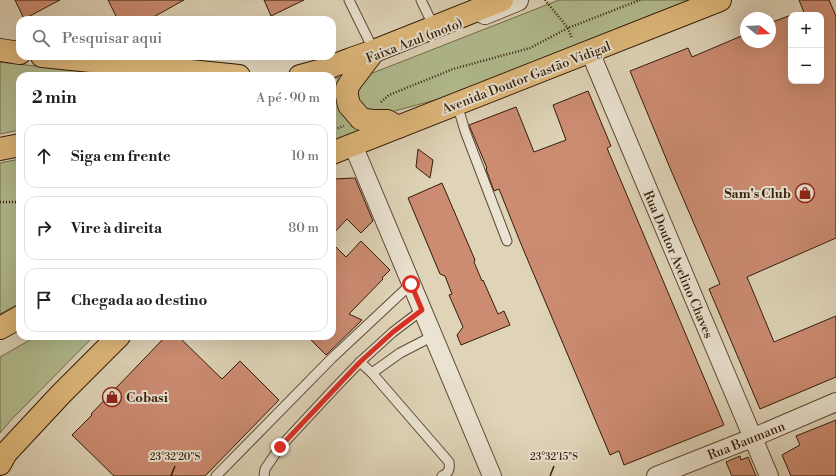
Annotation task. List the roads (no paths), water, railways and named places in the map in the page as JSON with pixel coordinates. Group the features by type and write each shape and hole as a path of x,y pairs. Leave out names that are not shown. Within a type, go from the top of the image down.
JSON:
{"highway":[{"path":"315,72 351,58 372,54 502,0"},
{"name":"Avenida Doutor Gastão Vidigal","path":"336,151 720,0"},
{"path":"0,50 16,52"},
{"path":"372,54 347,88 349,105 362,119 387,121 398,127"},
{"path":"81,60 200,72"},
{"path":"0,149 16,146"},
{"path":"0,328 16,319"},
{"path":"0,464 6,453 61,394 115,340"}],"street":[{"name":"Faixa Azul (moto)","path":"323,72 356,62 372,54 517,0"},
{"name":"Rua Doutor Avelino Chaves","path":"590,52 769,476"},
{"path":"353,145 492,476"},
{"name":"Rua Baumann","path":"656,476 752,438 836,402"}],"lane":[{"path":"349,0 372,54"},
{"path":"421,0 434,27"},
{"path":"456,104 507,241"},
{"path":"216,476 332,358 411,284"},
{"path":"264,476 265,470 280,447 360,362 393,332 422,310"},
{"path":"372,373 400,352 433,336"},
{"path":"360,362 372,373 449,462 450,468 448,472 442,476"}],"place":[{"name":"Sam's Club","path":"805,193"},
{"name":"Cobasi","path":"112,397"}]}
